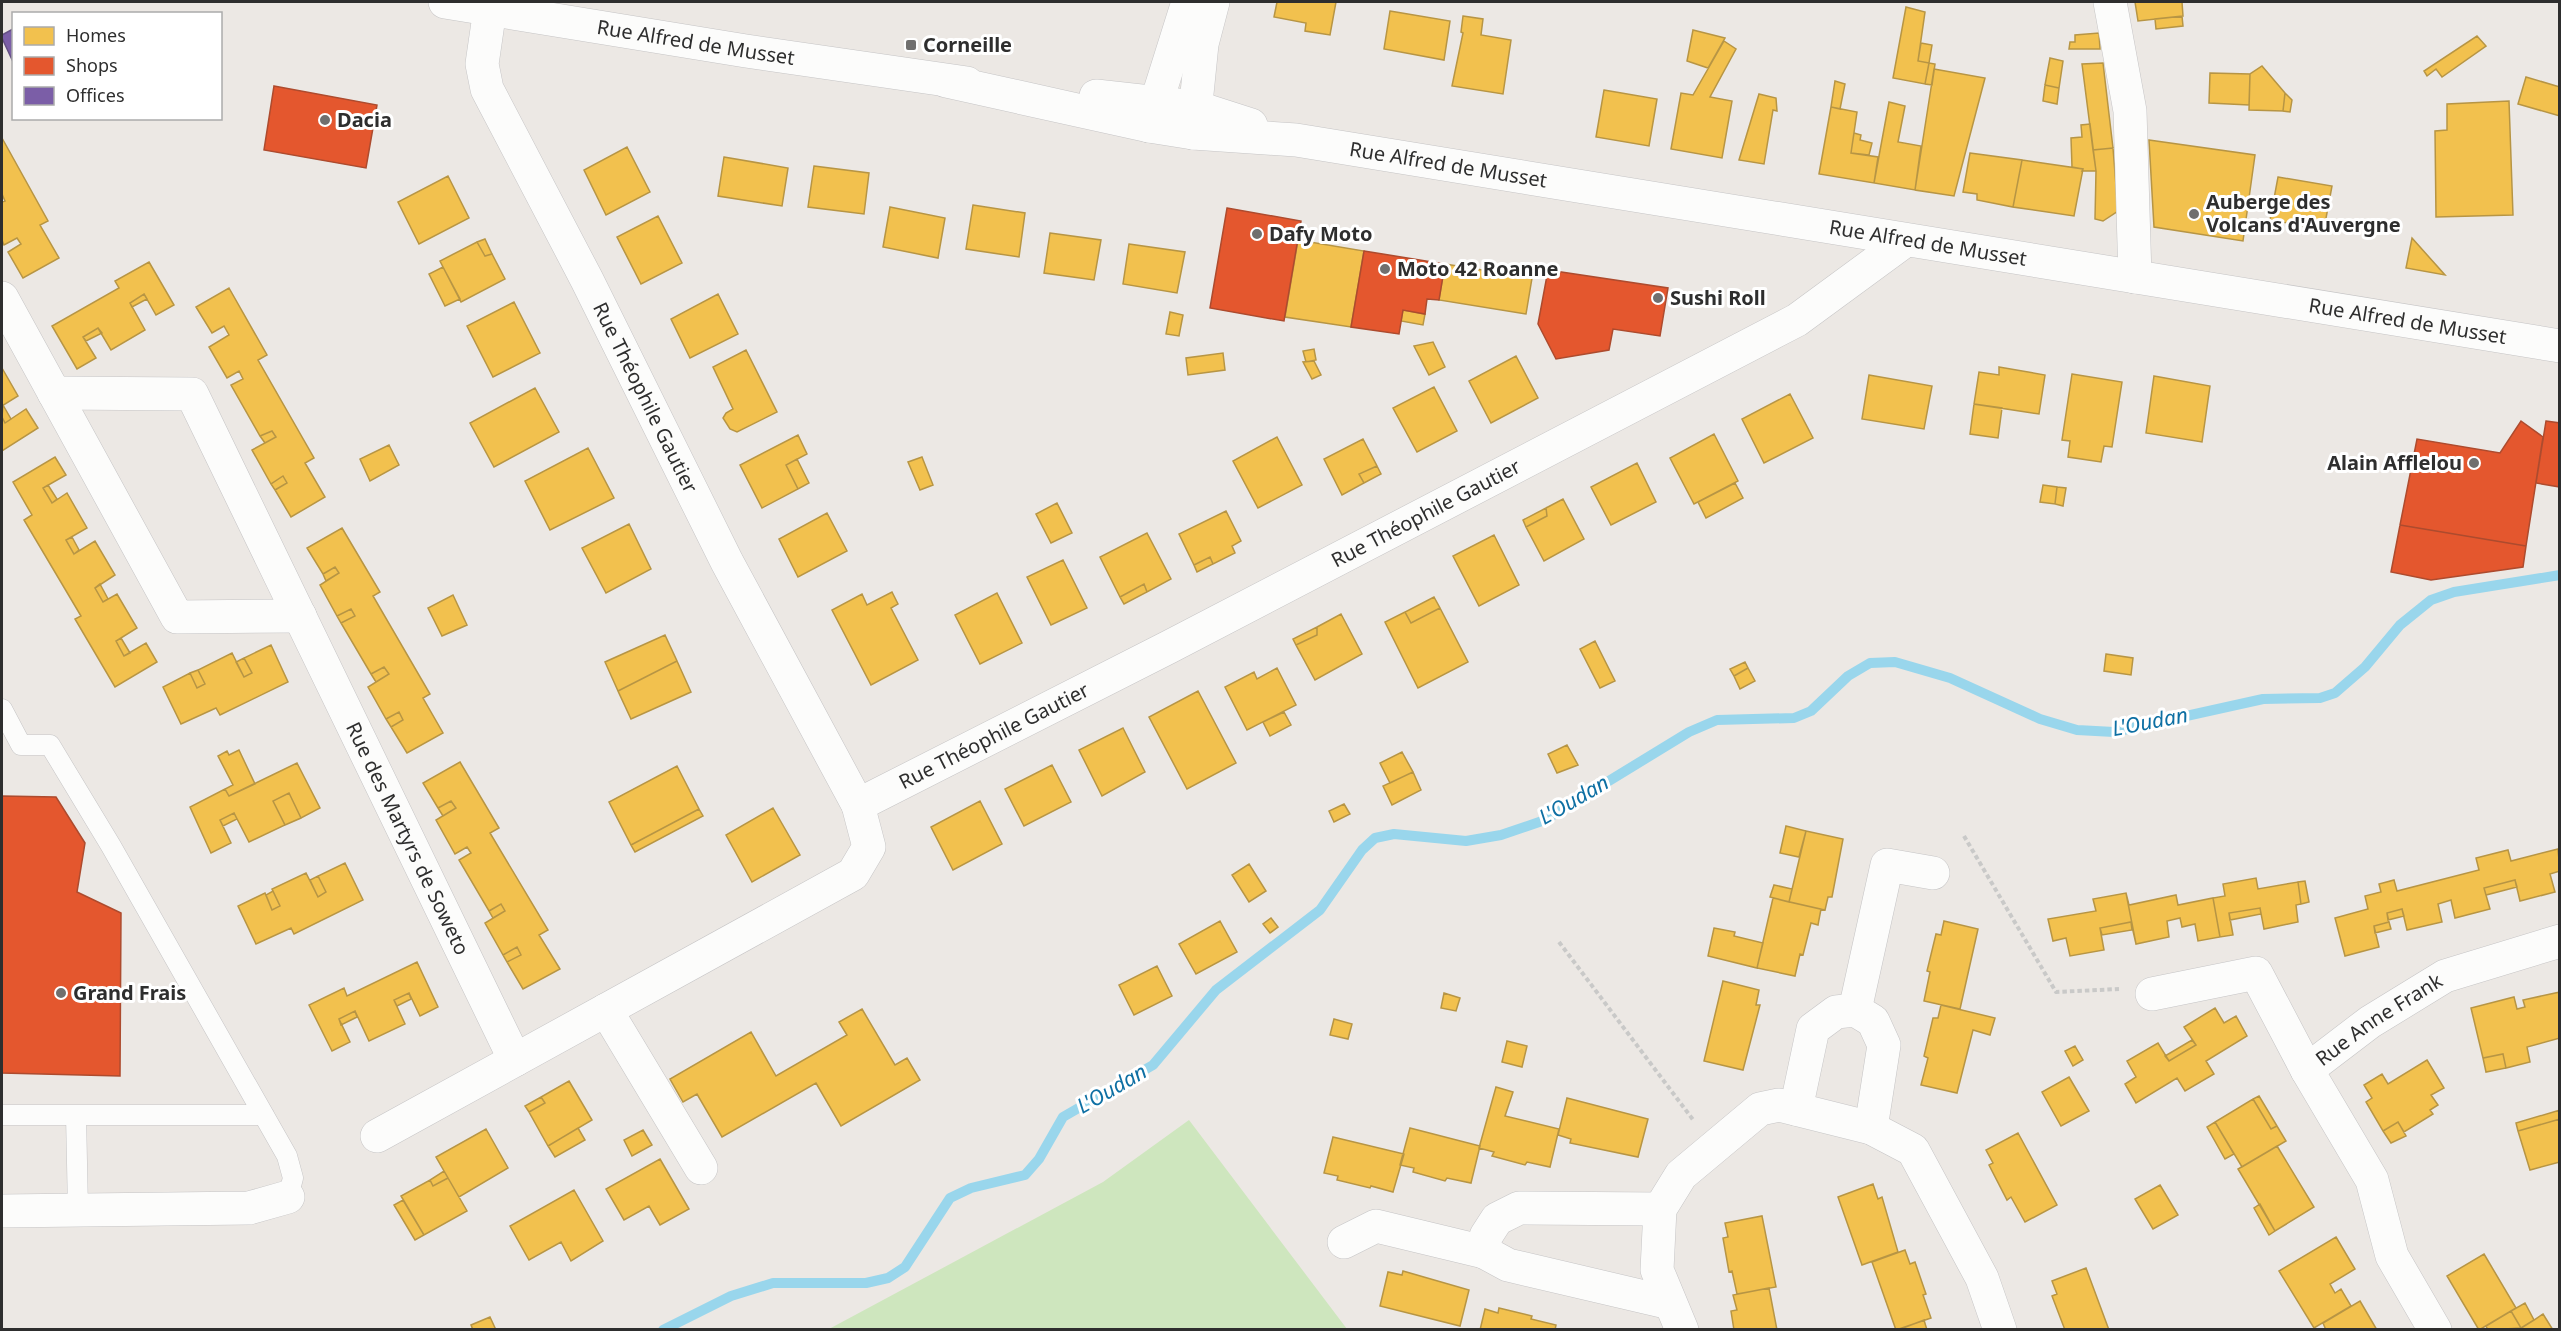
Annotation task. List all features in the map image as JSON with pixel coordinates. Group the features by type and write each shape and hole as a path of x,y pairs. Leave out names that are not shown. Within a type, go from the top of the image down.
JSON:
{"street":[{"name":"Rue Alfred de Musset","path":"444,2 1194,120 1296,140 2559,346"},
{"path":"1153,114 1188,2"},
{"path":"1194,120 1202,44 1213,2"},
{"path":"2110,2 2130,111 2135,277"},
{"name":"Rue Théophile Gautier","path":"490,9 482,63 487,89 587,280 727,562 858,805 1180,641 1797,320 1906,240"},
{"path":"2,298 177,617 300,616"},
{"name":"Rue des Martyrs de Soweto","path":"54,393 192,394 515,1060"},
{"path":"377,1136 853,874 869,847 858,805"},
{"path":"1855,1010 1887,865 1933,873"},
{"name":"Rue Anne Frank","path":"2436,1329 2392,1256 2372,1180 2307,1070 2370,1022 2445,976 2559,941"},
{"path":"2152,994 2256,973 2307,1070"},
{"path":"606,1010 701,1168"},
{"path":"1796,1110 1813,1029 1836,1012 1855,1010 1873,1021 1884,1045 1871,1128"},
{"path":"1676,1316 1657,1270 1660,1209 1681,1175 1760,1109 1779,1105 1871,1128 1913,1150 1982,1278 2000,1329"},
{"path":"2,1211 249,1208 288,1197"},
{"path":"1484,1252 1486,1236 1497,1219 1520,1208 1660,1209"},
{"path":"1344,1242 1376,1226 1484,1252 1508,1265 1676,1316"}],"lane":[{"path":"2,709 21,745"},
{"path":"2,745 50,745 111,846 287,1156 293,1178 288,1197"},
{"path":"2,1115 264,1115"},
{"path":"76,1115 78,1210"}],"path":[{"path":"1964,836 2056,992 2130,988 2152,994"},
{"path":"1559,942 1714,1148"}],"green space":[{"path":"1189,1120 1347,1329 829,1329 1103,1182"}],"building: Homes":[{"path":"1277,2 1336,2 1330,35 1305,31 1306,23 1274,17"},
{"path":"2135,2 2182,2 2183,16 2138,21"},
{"path":"1906,7 1925,12 1918,61 1929,63 1925,84 1893,78"},
{"path":"1390,11 1450,21 1444,60 1384,49"},
{"path":"1463,16 1483,19 1481,35 1511,40 1503,94 1452,86 1463,33 1461,32"},
{"path":"2182,16 2183,26 2156,29 2155,19"},
{"path":"1693,30 1725,38 1708,68 1687,61"},
{"path":"2099,33 2100,49 2069,49 2070,42 2075,42 2075,35"},
{"path":"2477,36 2486,46 2442,77 2436,69 2427,76 2424,71"},
{"path":"1724,41 1736,49 1710,97 1732,101 1722,158 1671,149 1681,93 1693,95"},
{"path":"1921,43 1932,45 1929,63 1918,61"},
{"path":"2050,58 2063,61 2059,88 2045,85"},
{"path":"1929,63 1935,64 1932,85 1925,84"},
{"path":"2103,63 2113,148 2093,150 2082,64"},
{"path":"2262,66 2285,93 2283,111 2249,110 2250,74"},
{"path":"1934,69 1985,78 1954,196 1915,190"},
{"path":"2210,73 2250,74 2249,105 2209,103"},
{"path":"2526,77 2560,87 2560,116 2518,104"},
{"path":"1835,81 1845,84 1840,109 1831,107"},
{"path":"2045,85 2059,88 2057,104 2043,101"},
{"path":"1604,90 1657,99 1649,146 1596,137"},
{"path":"2285,93 2292,100 2290,112 2283,111"},
{"path":"1759,94 1776,98 1777,111 1773,110 1764,164 1739,160"},
{"path":"2509,101 2513,215 2436,217 2435,131 2447,130 2447,104"},
{"path":"1889,102 1905,106 1898,142 1921,146 1915,190 1874,183"},
{"path":"1831,107 1857,112 1851,153 1878,157 1874,183 1819,174"},
{"path":"2090,124 2096,171 2082,171 2083,169 2072,167 2071,138 2082,137 2081,125"},
{"path":"1854,133 1861,135 1860,140 1872,143 1869,155 1851,153"},
{"path":"2,138 48,221 40,225 59,258 23,278 8,252 21,244 17,238 4,245 2,240 2,202 5,201 2,194"},
{"path":"2149,140 2255,155 2243,241 2154,227"},
{"path":"627,147 650,192 606,215 584,170"},
{"path":"2113,148 2118,211 2103,221 2095,219 2096,171 2093,150"},
{"path":"1970,153 2022,160 2013,207 1977,200 1977,194 1963,192"},
{"path":"724,157 788,168 782,206 718,196"},
{"path":"2022,160 2083,169 2074,216 2013,207"},
{"path":"814,166 869,173 864,214 808,207"},
{"path":"448,176 469,218 419,244 398,202"},
{"path":"2278,177 2332,186 2324,229 2270,220"},
{"path":"973,205 1025,213 1019,257 966,249"},
{"path":"890,207 945,218 938,258 883,247"},
{"path":"658,216 682,263 641,284 617,237"},
{"path":"1050,233 1101,240 1094,280 1044,273"},
{"path":"2412,238 2445,275 2406,268"},
{"path":"485,239 492,254 485,256 477,242"},
{"path":"1298,240 1364,251 1351,327 1285,317"},
{"path":"477,242 485,256 492,254 505,279 461,302 440,261"},
{"path":"1129,244 1185,252 1177,293 1123,284"},
{"path":"149,262 174,305 156,315 144,294 130,303 145,330 111,350 98,328 83,337 96,358 77,369 52,326 119,288 115,281"},
{"path":"1445,264 1532,278 1526,314 1439,300"},
{"path":"443,267 460,299 445,306 429,274"},
{"path":"229,288 267,355 258,360 314,458 305,463 325,497 291,517 275,490 287,483 283,476 271,484 252,450 276,437 272,431 260,436 231,385 243,379 239,371 227,378 209,347 229,335 224,326 212,333 196,307"},
{"path":"144,294 147,299 132,307 130,303"},
{"path":"718,294 738,334 690,358 671,319"},
{"path":"514,302 540,353 493,377 467,326"},
{"path":"1403,310 1425,314 1423,325 1401,321"},
{"path":"1170,312 1183,315 1179,336 1166,334"},
{"path":"98,328 102,333 86,341 83,337"},
{"path":"1433,342 1445,367 1429,375 1414,346"},
{"path":"1314,349 1316,360 1306,362 1303,351"},
{"path":"746,350 777,412 737,432 730,429 723,418 733,409 713,367"},
{"path":"1223,353 1225,370 1188,375 1186,358"},
{"path":"1516,356 1538,398 1491,423 1469,381"},
{"path":"1314,361 1321,375 1312,379 1303,362"},
{"path":"1999,367 2045,375 2039,414 1974,404 1979,372 1999,375"},
{"path":"2,368 18,396 2,406"},
{"path":"2072,374 2122,382 2112,447 2104,446 2101,462 2068,457 2070,441 2062,440"},
{"path":"1869,375 1932,386 1924,429 1862,419"},
{"path":"2154,376 2210,386 2202,442 2146,433"},
{"path":"1434,387 1457,431 1417,452 1393,408"},
{"path":"535,388 559,432 494,467 470,423"},
{"path":"1790,394 1813,438 1764,463 1742,419"},
{"path":"1974,404 2002,408 1998,438 1970,434"},
{"path":"3,405 11,419 5,423 2,417"},
{"path":"26,409 38,428 2,451 2,417 5,423"},
{"path":"272,431 276,437 265,443 260,436"},
{"path":"1714,434 1738,481 1694,504 1670,458"},
{"path":"798,435 807,454 786,465 798,489 762,508 740,465"},
{"path":"1277,437 1302,485 1258,508 1233,461"},
{"path":"1363,439 1377,466 1359,474 1364,483 1342,495 1324,459"},
{"path":"389,445 399,465 370,481 360,459"},
{"path":"588,448 614,498 550,530 525,481"},
{"path":"55,457 66,475 43,488 52,503 67,493 87,528 66,540 74,554 95,541 115,575 95,588 103,602 117,594 137,628 116,641 124,656 146,643 157,662 115,687 75,619 81,616 24,520 32,515 13,482"},
{"path":"922,457 933,485 920,490 908,462"},
{"path":"797,459 809,483 798,489 786,465"},
{"path":"1637,463 1656,502 1611,525 1591,487"},
{"path":"1377,466 1381,474 1364,483 1359,474"},
{"path":"283,476 287,483 275,490 271,484"},
{"path":"1735,483 1743,498 1706,518 1698,502"},
{"path":"48,485 57,499 52,503 43,488"},
{"path":"2043,485 2057,487 2055,504 2040,502"},
{"path":"2057,487 2066,488 2063,506 2055,504"},
{"path":"1563,499 1584,539 1544,561 1526,527 1547,516 1546,508"},
{"path":"1057,503 1072,533 1051,543 1036,514"},
{"path":"1546,508 1547,516 1526,527 1523,520"},
{"path":"1226,511 1241,541 1232,546 1235,553 1213,564 1210,557 1194,565 1179,534"},
{"path":"827,513 847,551 798,577 779,539"},
{"path":"629,524 651,569 606,593 582,548"},
{"path":"342,528 380,592 373,596 430,694 423,698 443,733 407,753 391,727 403,720 399,712 386,719 368,687 389,674 384,667 371,674 341,623 355,616 351,609 337,616 320,585 339,573 335,567 323,574 307,548"},
{"path":"1147,533 1171,579 1147,592 1144,584 1120,597 1100,557"},
{"path":"1494,535 1519,585 1479,606 1453,556"},
{"path":"72,537 79,550 74,554 66,540"},
{"path":"1210,557 1213,564 1197,572 1194,565"},
{"path":"1063,560 1087,608 1051,625 1027,577"},
{"path":"335,567 339,573 326,581 323,574"},
{"path":"100,584 108,599 103,602 95,588"},
{"path":"1144,584 1147,592 1124,604 1120,597"},
{"path":"892,592 898,604 891,608 918,660 871,685 832,610 862,594 867,605"},
{"path":"997,593 1022,643 980,664 955,615"},
{"path":"453,595 467,625 442,636 428,608"},
{"path":"1434,597 1440,608 1411,623 1405,612"},
{"path":"1440,608 1468,662 1418,688 1385,622 1405,612 1411,623"},
{"path":"351,609 355,616 341,623 337,616"},
{"path":"1341,614 1362,654 1315,680 1296,645 1317,635 1317,627"},
{"path":"1317,627 1317,635 1296,645 1293,639"},
{"path":"665,635 677,661 618,691 605,662"},
{"path":"121,638 130,653 124,656 116,641"},
{"path":"1595,641 1615,681 1600,688 1580,649"},
{"path":"271,645 288,682 220,715 216,708 181,724 163,687 190,673 197,688 205,684 198,670 232,653 244,677 252,673 244,658"},
{"path":"2106,654 2133,658 2131,675 2104,671"},
{"path":"244,658 252,673 244,677 236,662"},
{"path":"677,661 691,692 631,719 618,691"},
{"path":"1745,662 1748,668 1734,676 1730,669"},
{"path":"384,667 389,674 376,682 371,674"},
{"path":"1277,668 1296,705 1247,730 1225,687 1254,672 1257,679"},
{"path":"1748,668 1755,681 1740,689 1734,676"},
{"path":"198,670 205,684 197,688 190,673"},
{"path":"1198,691 1236,763 1187,789 1149,717"},
{"path":"399,712 403,720 391,727 386,719"},
{"path":"1284,712 1291,725 1270,736 1263,722"},
{"path":"1123,728 1145,772 1102,796 1079,750"},
{"path":"1567,745 1578,765 1557,773 1548,754"},
{"path":"239,750 255,784 229,796 225,789 233,785 218,756 227,751 229,755"},
{"path":"1402,752 1413,772 1390,783 1380,763"},
{"path":"460,762 499,828 490,833 548,930 539,935 560,969 523,989 507,962 521,955 517,947 503,955 485,923 505,911 501,904 489,911 459,860 471,853 467,847 455,854 436,820 456,808 451,801 438,808 423,783"},
{"path":"297,763 320,808 301,818 289,793 273,801 285,825 249,842 234,813 220,820 231,843 211,853 190,807 225,789 229,796"},
{"path":"1052,765 1071,802 1024,826 1005,789"},
{"path":"677,766 699,809 631,845 609,802"},
{"path":"1413,772 1421,790 1392,805 1383,786"},
{"path":"289,793 301,818 285,825 273,801"},
{"path":"451,801 456,808 443,816 438,808"},
{"path":"980,801 1002,844 953,870 931,827"},
{"path":"1344,804 1350,814 1334,822 1329,811"},
{"path":"773,808 800,855 752,882 726,835"},
{"path":"699,809 703,816 635,852 631,845"},
{"path":"234,813 237,819 223,826 220,820"},
{"path":"1786,826 1806,831 1799,857 1780,853"},
{"path":"1806,831 1843,839 1832,897 1828,897 1825,910 1789,902"},
{"path":"2558,849 2560,871 2550,874 2555,892 2520,901 2515,880 2484,888 2490,909 2455,918 2451,900 2438,904 2442,922 2407,930 2402,909 2387,913 2389,922 2374,926 2379,947 2345,956 2335,918 2368,909 2365,896 2381,892 2379,884 2394,880 2397,891 2479,870 2476,858 2508,850 2511,861"},
{"path":"345,863 363,900 294,934 291,928 256,944 238,906 265,893 272,910 280,906 272,889 306,873 318,897 326,892 318,876"},
{"path":"1249,864 1266,891 1249,902 1232,875"},
{"path":"318,876 326,892 318,897 310,880"},
{"path":"2256,878 2258,889 2298,882 2301,904 2296,905 2298,922 2264,929 2260,908 2229,913 2233,935 2220,937 2213,898 2225,896 2223,884"},
{"path":"2515,880 2517,887 2486,895 2484,888"},
{"path":"2305,881 2309,902 2301,904 2298,882"},
{"path":"1774,885 1792,889 1789,902 1770,897"},
{"path":"273,891 280,906 272,910 266,895"},
{"path":"2126,893 2129,905 2176,895 2178,905 2213,898 2220,937 2198,941 2195,924 2182,927 2180,918 2167,921 2169,937 2136,944"},
{"path":"2126,893 2136,944 2131,922 2100,928 2104,950 2070,956 2066,938 2053,941 2048,919 2096,911 2093,899"},
{"path":"1773,898 1821,909 1818,925 1811,923 1795,976 1757,968"},
{"path":"501,904 505,911 493,918 489,911"},
{"path":"2260,908 2261,914 2230,920 2229,913"},
{"path":"2402,909 2404,916 2388,920 2387,913"},
{"path":"1271,918 1278,927 1270,933 1263,924"},
{"path":"1220,921 1237,952 1196,974 1179,944"},
{"path":"1944,921 1978,929 1960,1009 1924,1001 1930,972 1927,971 1936,934 1941,935"},
{"path":"2131,922 2132,930 2102,935 2100,928"},
{"path":"2389,922 2391,929 2375,933 2374,926"},
{"path":"1714,928 1735,932 1734,936 1763,943 1757,968 1708,956"},
{"path":"517,947 521,955 507,962 503,955"},
{"path":"417,962 438,1007 420,1016 409,993 394,1000 405,1024 369,1041 355,1011 339,1019 350,1042 332,1051 309,1005 344,988 347,996"},
{"path":"1157,966 1172,996 1134,1015 1119,985"},
{"path":"1723,981 1759,990 1756,1005 1760,1005 1743,1070 1704,1061"},
{"path":"2560,992 2560,1038 2527,1047 2530,1062 2506,1068 2503,1054 2483,1058 2471,1008 2514,997 2517,1009 2525,1007 2523,1000"},
{"path":"409,993 411,999 397,1006 394,1000"},
{"path":"1444,993 1460,998 1456,1011 1441,1008"},
{"path":"1941,1005 1995,1018 1990,1035 1973,1030 1957,1093 1921,1085 1928,1058 1924,1056 1933,1018 1938,1018"},
{"path":"2215,1008 2224,1023 2236,1016 2247,1036 2206,1061 2214,1074 2185,1091 2177,1078 2136,1103 2125,1084 2136,1077 2127,1061 2158,1043 2169,1061 2196,1045 2184,1027"},
{"path":"862,1009 895,1065 907,1058 920,1080 841,1126 816,1083 722,1137 697,1094 683,1102 670,1079 751,1032 776,1076 847,1035 839,1022"},
{"path":"355,1011 357,1017 341,1025 339,1019"},
{"path":"1334,1019 1352,1024 1348,1039 1330,1035"},
{"path":"2192,1040 2196,1045 2169,1061 2165,1056"},
{"path":"1507,1041 1527,1046 1522,1067 1502,1062"},
{"path":"2075,1046 2083,1060 2073,1066 2065,1051"},
{"path":"2503,1054 2506,1068 2486,1072 2483,1058"},
{"path":"2427,1060 2444,1088 2431,1095 2438,1105 2430,1110 2433,1114 2404,1132 2398,1122 2383,1131 2366,1102 2372,1098 2364,1085 2382,1074 2388,1084"},
{"path":"2069,1077 2089,1111 2061,1126 2042,1092"},
{"path":"569,1081 592,1120 548,1146 529,1112 545,1103 541,1097"},
{"path":"1496,1087 1513,1092 1505,1116 1559,1129 1550,1167 1527,1162 1525,1165 1492,1156 1494,1152 1479,1148"},
{"path":"2259,1096 2277,1126 2271,1129 2253,1099"},
{"path":"541,1097 545,1103 529,1112 525,1106"},
{"path":"1567,1098 1648,1119 1638,1157 1570,1143 1571,1139 1558,1135"},
{"path":"2253,1099 2271,1129 2277,1126 2286,1141 2242,1167 2215,1122"},
{"path":"2560,1110 2560,1119 2518,1131 2516,1123"},
{"path":"2560,1119 2560,1162 2530,1170 2518,1131"},
{"path":"2215,1122 2234,1154 2225,1159 2207,1127"},
{"path":"2398,1122 2406,1136 2391,1143 2383,1131"},
{"path":"578,1128 585,1140 555,1157 548,1146"},
{"path":"1410,1128 1480,1146 1471,1183 1447,1178 1445,1181 1413,1172 1414,1168 1400,1165"},
{"path":"486,1129 508,1168 459,1197 436,1157"},
{"path":"643,1130 652,1145 632,1156 624,1140"},
{"path":"2018,1133 2057,1205 2025,1222 2011,1197 2007,1200 1989,1165 1993,1163 1986,1150"},
{"path":"1333,1137 1404,1154 1393,1192 1337,1180 1338,1176 1324,1173"},
{"path":"2277,1146 2314,1207 2275,1231 2238,1169"},
{"path":"660,1159 689,1209 660,1225 649,1206 624,1220 606,1189"},
{"path":"444,1171 448,1178 433,1186 430,1180"},
{"path":"448,1178 467,1211 424,1235 401,1196 430,1180 433,1186"},
{"path":"1873,1184 1878,1199 1882,1197 1898,1252 1862,1265 1838,1197"},
{"path":"2160,1185 2178,1215 2153,1229 2135,1199"},
{"path":"574,1190 603,1241 571,1261 561,1242 529,1260 510,1226"},
{"path":"403,1200 424,1235 415,1240 394,1205"},
{"path":"2260,1204 2275,1231 2269,1235 2254,1208"},
{"path":"1762,1216 1776,1287 1737,1294 1732,1271 1729,1272 1723,1238 1728,1237 1725,1223"},
{"path":"2336,1237 2355,1269 2330,1284 2335,1293 2341,1289 2351,1306 2314,1328 2279,1271"},
{"path":"1905,1250 1910,1264 1915,1262 1931,1318 1896,1330 1872,1262"},
{"path":"2484,1254 2516,1308 2479,1330 2447,1276"},
{"path":"2086,1268 2109,1330 2065,1330 2052,1296 2057,1294 2052,1281"},
{"path":"1403,1271 1469,1290 1460,1326 1380,1306 1388,1272 1402,1275"},
{"path":"1769,1288 1777,1330 1734,1330 1731,1311 1737,1310 1733,1295"},
{"path":"2360,1301 2377,1330 2326,1330 2323,1323"},
{"path":"2525,1303 2534,1320 2521,1328 2511,1311"},
{"path":"1499,1308 1556,1325 1555,1330 1480,1330 1485,1309 1498,1313"},
{"path":"2511,1311 2521,1328 2488,1330 2486,1326"},
{"path":"2543,1314 2553,1330 2518,1330 2534,1320"},
{"path":"490,1317 496,1330 473,1330 471,1325"},
{"path":"1924,1320 1927,1330 1903,1330 1903,1328"}],"building: Shops":[{"path":"274,86 377,105 366,168 264,150"},
{"path":"1227,208 1301,221 1284,321 1210,308"},
{"path":"1364,251 1445,264 1439,300 1427,299 1425,314 1403,310 1399,334 1351,327"},
{"path":"1548,270 1668,288 1660,336 1613,329 1609,350 1556,359 1538,324"},
{"path":"2521,421 2543,437 2526,546 2400,525 2417,439 2500,453"},
{"path":"2546,421 2560,423 2560,487 2536,483"},
{"path":"2400,525 2526,546 2523,567 2431,580 2391,572"},
{"name":"Grand Frais","path":"2,796 56,797 85,843 77,892 121,913 120,1076 2,1073"}],"building: Offices":[{"path":"12,30 12,60 2,38 2,35"}],"waterway":[{"name":"L'Oudan","path":"663,1330 731,1296 773,1283 866,1283 888,1278 905,1267 950,1198 971,1188 1025,1175 1039,1159 1063,1117 1153,1065 1216,990 1320,910 1362,850 1375,838 1394,834 1466,841 1501,835 1545,820 1689,732 1717,720 1794,718 1811,711 1848,676 1870,663 1895,662 1950,678 2040,719 2077,730 2114,732 2263,699 2320,698 2335,693 2365,667 2400,625 2431,600 2454,592 2560,575"}],"place":[{"name":"Corneille","path":"911,45"},
{"name":"Dacia","path":"325,120"},
{"name":"Auberge des Volcans d'Auvergne","path":"2194,214"},
{"name":"Dafy Moto","path":"1257,234"},
{"name":"Moto 42 Roanne","path":"1385,269"},
{"name":"Sushi Roll","path":"1658,298"},
{"name":"Alain Afflelou","path":"2474,463"},
{"name":"Grand Frais","path":"61,993"}]}
